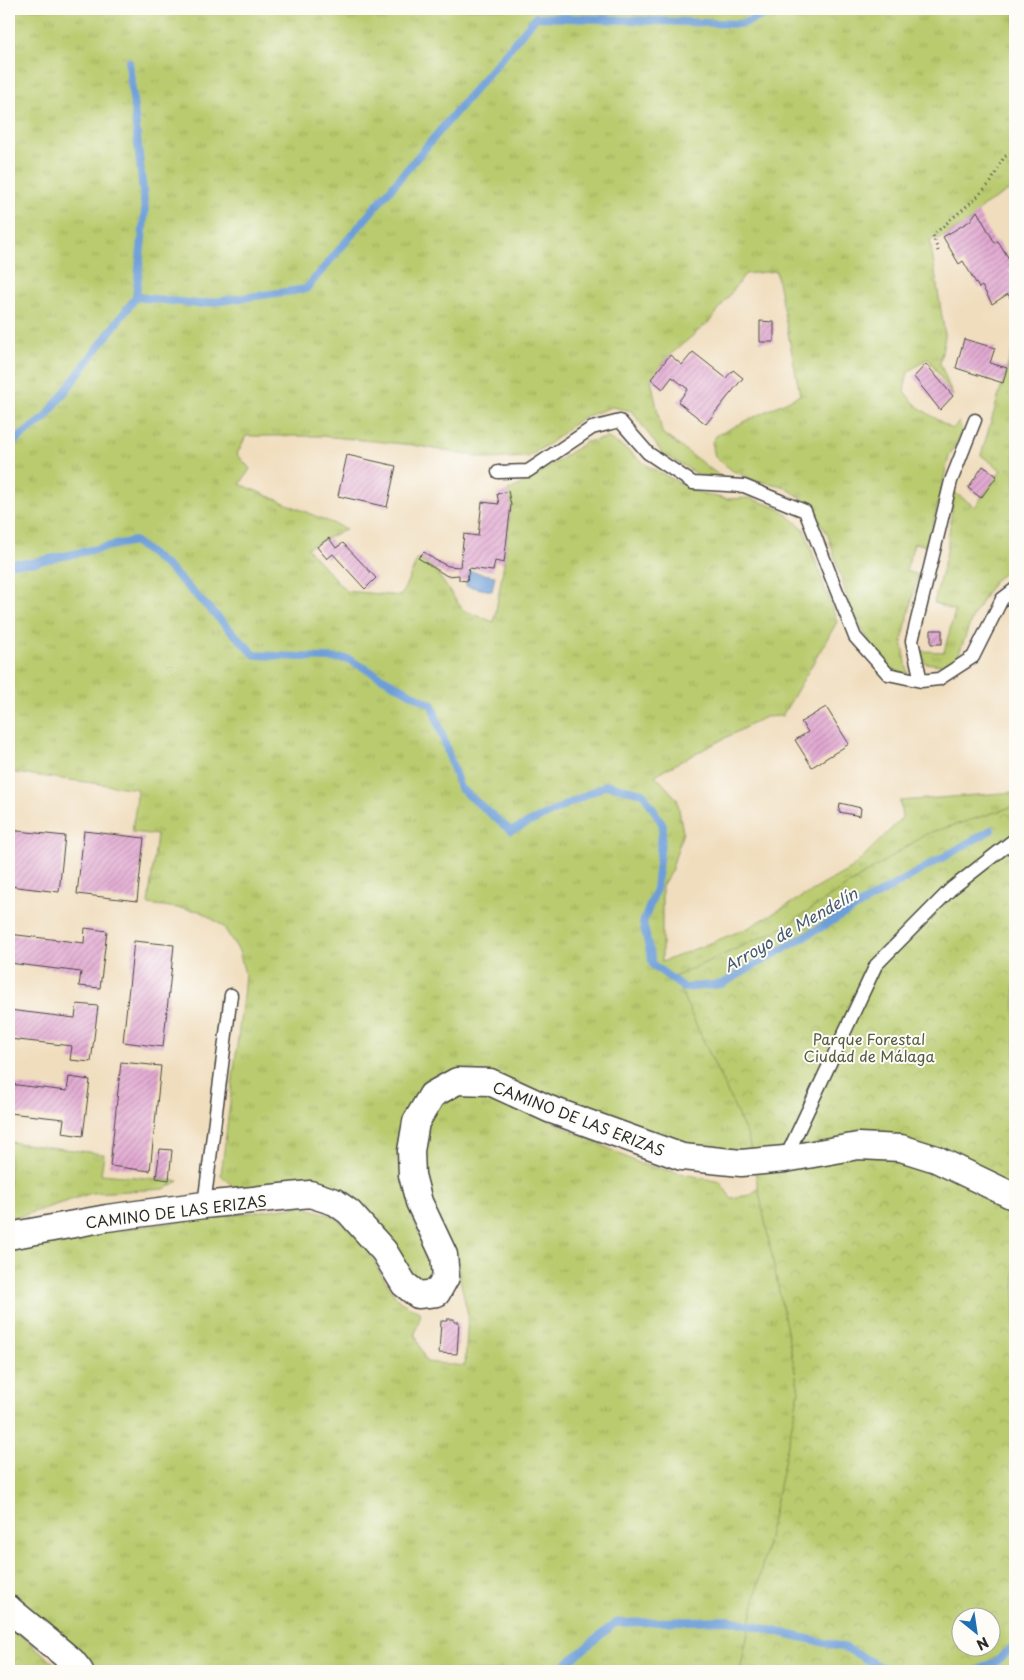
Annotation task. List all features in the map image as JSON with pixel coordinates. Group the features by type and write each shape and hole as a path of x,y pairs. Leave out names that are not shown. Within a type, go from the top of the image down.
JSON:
{"street":[{"name":"CAMINO DE LAS ERIZAS","path":"9,1236 107,1218 204,1205 310,1194 335,1202 349,1212 378,1245 404,1284 418,1296 437,1292 446,1276 444,1255 419,1202 412,1174 411,1151 416,1122 432,1095 458,1081 490,1082 549,1109 682,1157 742,1163 786,1159"},
{"path":"786,1159 858,1146 901,1148 936,1159 1015,1197"},
{"path":"9,1609 72,1661 80,1671"}],"lane":[{"path":"921,681 912,641 950,481 975,420"},
{"path":"498,472 528,471 592,428 620,421 648,453 693,483 744,486 805,511 855,637 888,674 921,681 939,679 973,657 1002,599 1015,589"},
{"path":"786,1159 876,965 951,889 1015,839"},
{"path":"204,1205 231,995"}],"path":[{"path":"938,251 933,235 976,198 991,182 1004,157 1015,152"}],"green space":[{"path":"9,9 1015,9 1015,187 982,207 970,221 943,237 930,240 945,336 940,363 953,396 928,358 908,372 904,392 918,407 952,429 959,422 963,432 949,456 928,546 914,543 906,571 918,575 902,641 908,674 888,669 870,643 851,610 828,535 809,503 783,486 754,480 733,471 715,457 712,442 717,435 800,395 776,271 745,274 711,320 670,355 651,379 662,433 724,479 699,475 662,453 632,411 612,407 581,418 550,443 528,457 489,459 413,445 323,436 246,436 237,454 250,469 240,484 346,529 307,548 346,591 401,596 418,558 434,569 463,610 494,622 511,505 508,491 532,478 586,442 608,438 648,466 696,492 726,499 750,498 780,509 804,529 837,622 782,716 765,717 655,775 677,799 683,832 671,871 662,886 662,962 748,928 852,868 902,818 900,801 1015,792 1015,807 752,1153 705,1150 634,1136 518,1087 433,1080 412,1216 427,1252 432,1270 429,1277 415,1279 379,1229 283,1187 234,1188 221,1175 245,974 239,951 223,926 200,911 148,904 157,835 132,832 138,789 9,772"},
{"path":"1015,344 1015,565 994,581 973,616 958,656 942,665 925,663 921,651 944,652 955,611 934,603 947,551 954,492 975,507 1001,470 981,455"},
{"name":"Parque Forestal Ciudad de Málaga","path":"1015,806 1015,1671 740,1671 799,1391 748,1137 674,977 784,927 926,834"},
{"path":"467,1089 495,1093 640,1164 720,1182 731,1198 750,1195 780,1171 841,1156 994,1608 952,1608 952,1658 1002,1658 1002,1633 1015,1671 93,1671 80,1655 9,1595 9,1244 301,1206 333,1216 353,1232 369,1250 379,1271 399,1301 421,1313 415,1334 426,1362 465,1366 468,1315 456,1261 434,1220 422,1165 424,1125 442,1101"},
{"path":"9,1142 104,1154 101,1174 179,1181 164,1189 92,1193 18,1217 9,1217"},
{"path":"9,1625 63,1671 9,1671"}],"water":[{"path":"468,571 495,576 492,591 466,586"}],"building":[{"path":"977,211 995,243 998,241 1014,267 1009,270 1015,281 1015,298 1011,300 1008,294 992,304 982,286 979,288 963,261 959,264 943,237 970,221"},
{"path":"760,321 774,322 774,342 760,342"},
{"path":"964,339 995,348 990,363 1007,368 1003,383 956,368"},
{"path":"693,352 726,378 733,370 743,378 706,424 678,402 688,389 672,377 663,389 651,379 670,355 682,365"},
{"path":"926,364 953,396 940,410 914,377"},
{"path":"347,455 396,466 387,507 338,496"},
{"path":"983,466 997,476 981,498 968,488"},
{"path":"508,491 511,505 504,563 495,561 493,571 469,568 467,581 459,580 459,575 447,576 418,558 424,552 448,566 460,567 464,534 478,536 482,502 499,504 497,494"},
{"path":"329,538 336,548 343,543 376,578 365,589 333,554 327,559 317,547"},
{"path":"931,630 942,630 942,644 931,644"},
{"path":"826,707 849,744 812,767 795,740 808,732 801,722"},
{"path":"840,803 861,808 860,816 839,812"},
{"path":"9,830 65,836 59,892 9,886"},
{"path":"84,831 144,838 137,901 77,894"},
{"path":"85,928 107,931 100,988 79,986 81,972 9,963 9,934 84,943"},
{"path":"134,941 174,945 163,1047 123,1042"},
{"path":"77,1004 98,1006 91,1062 70,1060 72,1046 9,1039 9,1010 75,1018"},
{"path":"121,1062 161,1066 150,1171 110,1166"},
{"path":"69,1077 90,1080 83,1136 62,1133 64,1119 9,1113 9,1084 67,1091"},
{"path":"160,1149 172,1150 169,1180 156,1178"},
{"path":"447,1319 454,1319 454,1322 459,1322 457,1354 439,1353 441,1321 447,1321"}],"waterway":[{"path":"9,445 45,418 136,297 199,304 306,289 536,17 742,24 779,9"},
{"path":"129,62 145,210 136,297"},
{"name":"Arroyo de Mendelín","path":"9,563 31,563 134,541 169,568 255,655 348,659 432,705 460,788 511,831 606,785 643,793 663,825 656,889 643,923 653,965 684,988 722,984 991,830"},
{"path":"558,1671 615,1623 729,1620 846,1648 888,1671"},
{"path":"976,1671 997,1661 1015,1645"}]}
